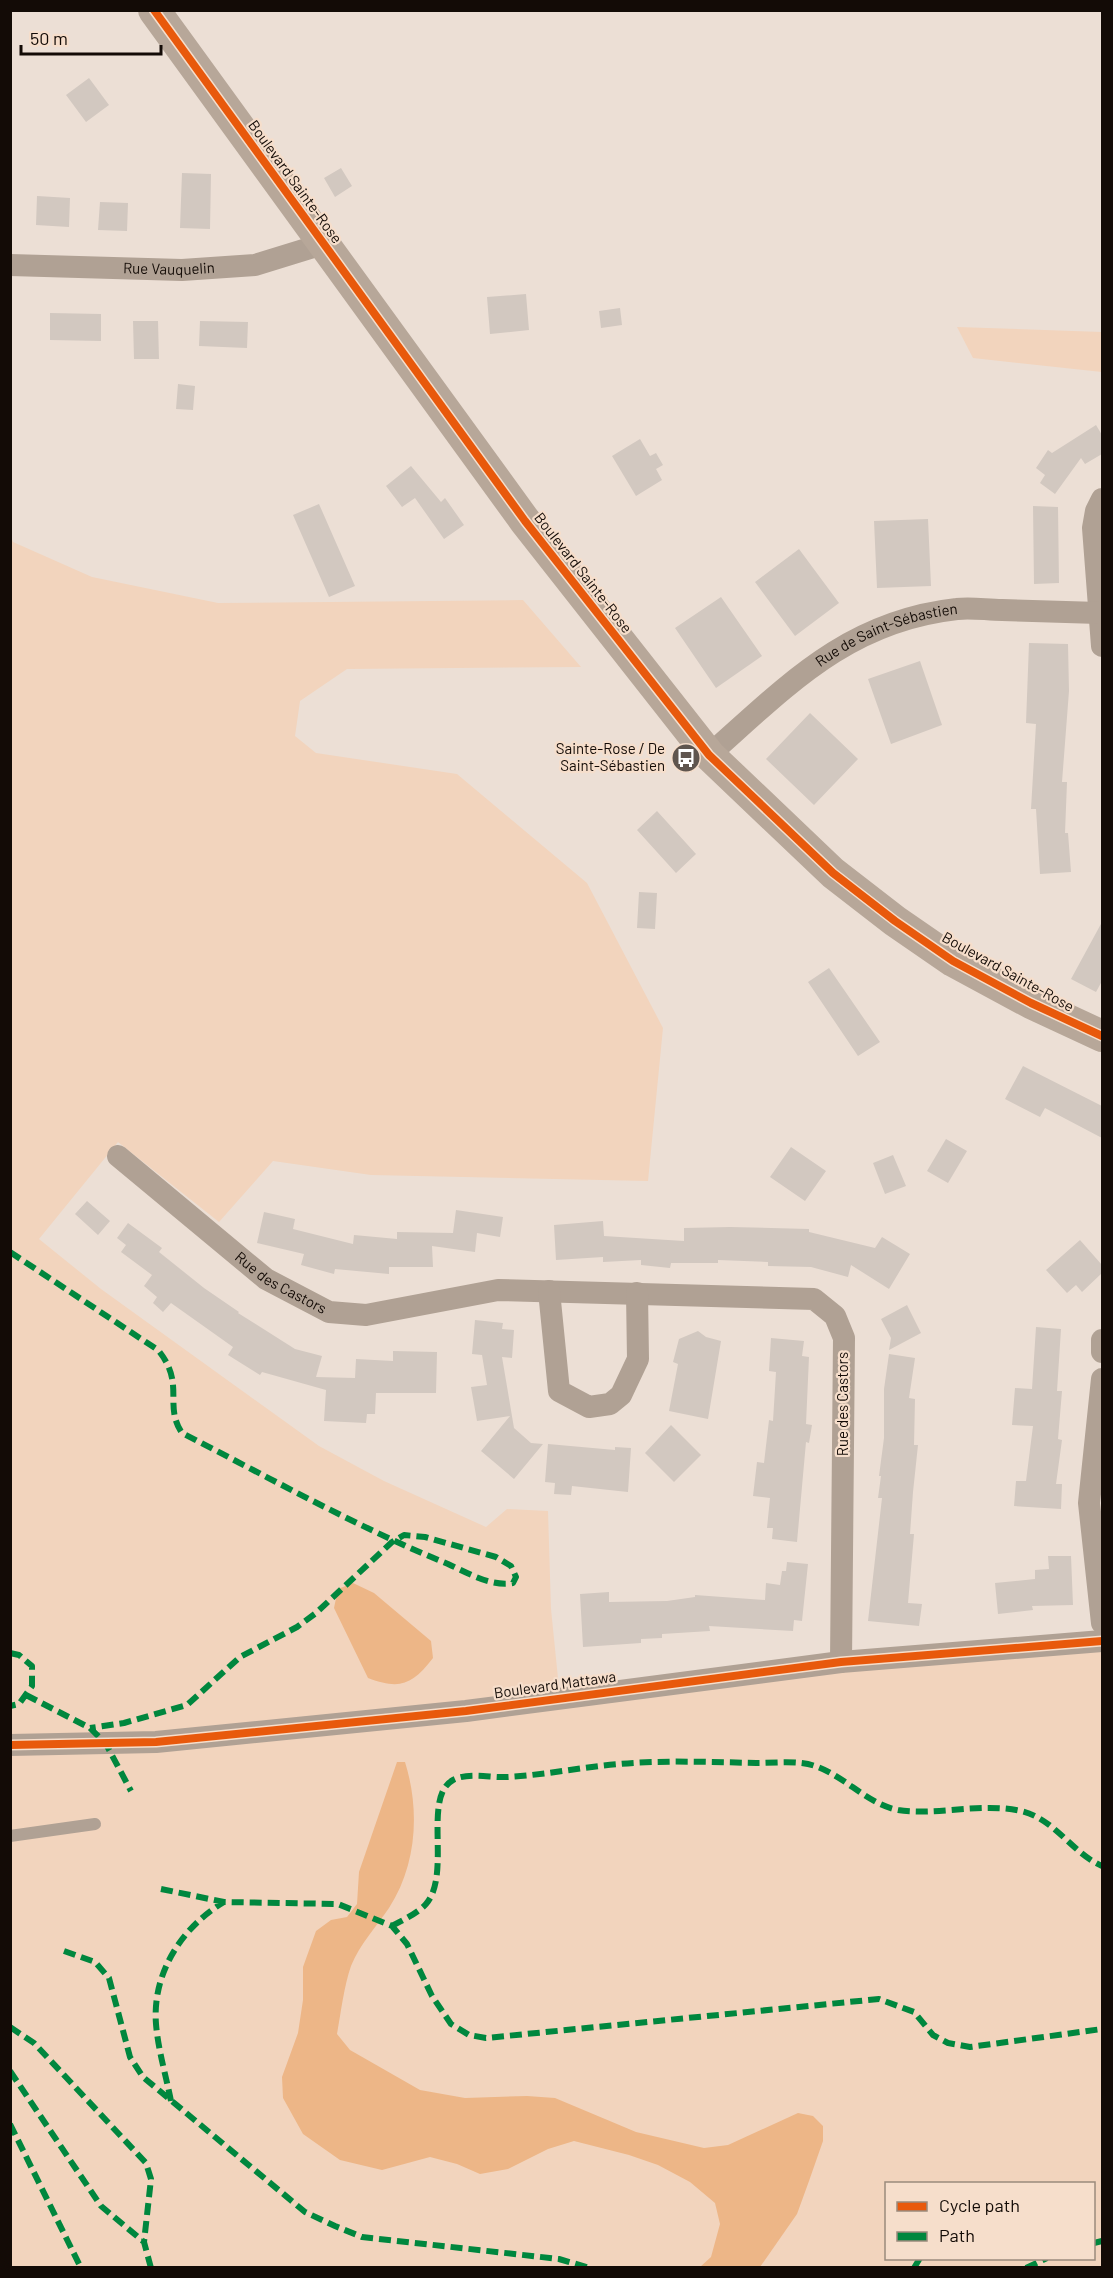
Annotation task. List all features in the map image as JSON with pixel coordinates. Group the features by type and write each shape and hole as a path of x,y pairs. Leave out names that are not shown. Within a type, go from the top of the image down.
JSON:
{"street":[{"name":"Boulevard Sainte-Rose","path":"154,10 525,521 709,755 833,873 895,921 953,961 1031,1004 1102,1036"},
{"name":"Rue Vauquelin","path":"10,265 182,270 255,264 323,244"},
{"path":"1102,499 1096,511 1093,528 1102,646"},
{"name":"Rue de Saint-Sébastien","path":"709,755 807,668 837,648 882,626 921,615 959,609 1099,613"},
{"name":"Rue des Castors","path":"118,1156 266,1279 329,1312 366,1315 498,1290 814,1299 835,1316 844,1338 841,1662"},
{"path":"549,1291 559,1391 589,1407 610,1404 621,1395 638,1359 638,1293"},
{"path":"1102,1340 1102,1352"},
{"path":"1102,1379 1089,1503 1102,1623"},
{"name":"Boulevard Mattawa","path":"10,1745 156,1742 407,1717 841,1662 1102,1641"}],"lane":[{"path":"10,1836 94,1824"}],"shaded area":[{"path":"957,327 1102,332 1102,372 973,358"},
{"path":"10,533 13,542 92,577 218,603 523,600 581,667 347,669 300,701 295,736 316,753 457,774 587,883 663,1028 648,1181 371,1175 273,1161 219,1222 118,1142 39,1239 101,1289 319,1446 384,1481 486,1527 507,1509 548,1511 551,1609 560,1698 1102,1640 1102,2267 11,2267"},
{"path":"353,1583 374,1593 431,1641 433,1658 418,1674 405,1683 389,1684 368,1678 334,1608 338,1589"},
{"path":"397,1762 405,1762 413,1799 413,1837 410,1856 405,1874 389,1908 351,1966 337,2034 350,2050 420,2090 465,2098 527,2096 555,2098 636,2132 704,2148 728,2145 798,2113 813,2116 823,2126 823,2141 809,2181 797,2214 760,2267 700,2267 711,2257 720,2224 715,2203 690,2182 658,2165 629,2155 574,2141 548,2149 508,2169 480,2174 457,2164 430,2157 382,2170 340,2160 303,2134 283,2098 282,2077 298,2033 303,2000 303,1967 316,1931 331,1920 347,1917 357,1904 359,1872"}],"building":[{"path":"89,78 109,105 86,122 66,95"},
{"path":"341,168 352,186 335,197 324,178"},
{"path":"182,173 211,174 210,229 180,228"},
{"path":"37,196 70,198 69,227 36,225"},
{"path":"100,202 128,203 127,231 98,230"},
{"path":"526,294 529,330 490,334 487,297"},
{"path":"620,308 622,325 601,328 599,311"},
{"path":"50,313 101,314 101,341 50,340"},
{"path":"133,321 158,321 159,359 134,359"},
{"path":"200,321 248,322 247,348 199,346"},
{"path":"178,384 195,386 193,410 176,409"},
{"path":"1096,425 1102,435 1102,454 1085,464 1081,458 1055,494 1040,483 1045,475 1036,468 1048,450 1052,453"},
{"path":"640,439 650,456 656,453 663,465 656,469 662,480 636,496 612,456"},
{"path":"411,466 441,502 445,498 464,525 444,539 415,498 402,507 386,486"},
{"path":"319,504 355,586 329,597 293,515"},
{"path":"1033,506 1058,507 1059,583 1034,584"},
{"path":"928,519 931,586 877,588 874,521"},
{"path":"799,549 839,603 795,636 755,582"},
{"path":"721,597 762,656 716,688 675,628"},
{"path":"1029,643 1068,644 1069,691 1062,782 1067,782 1065,833 1068,833 1071,872 1040,874 1036,809 1031,809 1036,724 1026,723"},
{"path":"920,661 942,725 891,744 868,679"},
{"path":"810,713 858,759 814,805 766,759"},
{"path":"657,811 696,854 676,873 637,830"},
{"path":"639,892 657,893 655,929 637,928"},
{"path":"1102,922 1102,981 1096,992 1071,979"},
{"path":"829,968 880,1042 858,1056 808,982"},
{"path":"1023,1066 1102,1106 1102,1138 1045,1108 1040,1117 1005,1099"},
{"path":"946,1139 967,1151 948,1183 927,1171"},
{"path":"791,1147 826,1171 805,1201 770,1177"},
{"path":"893,1155 906,1186 885,1194 873,1163"},
{"path":"87,1201 110,1221 98,1235 75,1214"},
{"path":"456,1210 503,1217 500,1237 477,1233 475,1252 432,1246 433,1267 389,1267 389,1274 335,1269 334,1274 301,1265 304,1254 257,1243 264,1212 295,1219 293,1229 353,1244 354,1235 397,1239 397,1232 453,1233"},
{"path":"603,1221 604,1236 684,1241 684,1228 809,1229 809,1232 875,1248 882,1237 910,1254 889,1289 851,1265 848,1277 811,1267 768,1266 768,1262 718,1260 718,1263 671,1263 670,1268 641,1265 641,1260 603,1262 603,1257 556,1260 554,1225"},
{"path":"128,1223 162,1248 159,1252 238,1313 295,1349 322,1356 316,1377 355,1378 356,1359 393,1361 393,1351 437,1352 436,1393 376,1393 375,1414 367,1414 366,1423 324,1421 326,1390 262,1372 260,1375 228,1355 233,1347 171,1303 163,1312 153,1303 157,1297 144,1286 152,1275 121,1252 126,1245 117,1238"},
{"path":"1080,1240 1102,1265 1102,1273 1082,1292 1076,1285 1067,1293 1046,1270"},
{"path":"907,1305 921,1333 889,1350 891,1338 881,1319"},
{"path":"475,1320 503,1323 502,1329 514,1330 512,1358 502,1357 514,1428 531,1443 543,1444 514,1479 481,1451 510,1416 477,1421 471,1387 487,1385 482,1355 472,1354"},
{"path":"1036,1327 1061,1329 1057,1391 1062,1391 1058,1439 1062,1440 1056,1484 1062,1484 1061,1509 1014,1506 1016,1481 1026,1481 1033,1426 1012,1425 1015,1388 1032,1389"},
{"path":"698,1331 706,1337 721,1341 708,1419 669,1411 678,1364 673,1362 679,1339"},
{"path":"771,1338 804,1341 802,1356 809,1357 806,1424 812,1425 809,1443 806,1442 797,1542 772,1539 773,1528 767,1528 770,1498 753,1496 757,1462 764,1463 769,1420 773,1421 776,1372 769,1371"},
{"path":"889,1354 915,1358 909,1398 915,1399 914,1445 918,1445 910,1534 914,1534 908,1603 922,1604 919,1626 868,1621 882,1498 878,1498 881,1476 879,1476 884,1438 884,1389"},
{"path":"671,1425 701,1455 674,1482 645,1453"},
{"path":"548,1444 615,1450 615,1447 631,1448 628,1492 572,1486 571,1495 554,1494 555,1483 545,1482"},
{"path":"1048,1556 1071,1556 1073,1605 1032,1606 1033,1610 998,1614 995,1583 1035,1579 1035,1570 1049,1569"},
{"path":"787,1562 808,1564 802,1621 794,1620 793,1631 709,1626 710,1631 662,1634 662,1638 641,1639 641,1643 583,1647 580,1594 609,1592 609,1602 667,1601 695,1597 695,1595 765,1600 766,1583 780,1585 782,1571 786,1571"}],"marked path":[{"path":"10,1252 158,1350 171,1373 174,1413 182,1433 347,1518 380,1534 414,1550 488,1581 513,1583 516,1577 511,1566 496,1557 425,1537 404,1535 392,1542 316,1613 297,1627 240,1657 187,1705 124,1723 90,1728"},
{"path":"10,1653 19,1655 32,1666 32,1686 19,1704 10,1706"},
{"path":"26,1695 90,1728 106,1744 131,1791"},
{"path":"392,1926 423,1907 433,1891 437,1874 439,1802 444,1789 453,1780 466,1776 521,1776 606,1765 653,1762 801,1763 826,1771 876,1802 898,1810 990,1808 1021,1811 1033,1815 1054,1828 1081,1853 1102,1866"},
{"path":"161,1889 224,1902 338,1904 392,1926 407,1944 432,1996 451,2024 469,2035 486,2038 879,1999 914,2012 933,2035 948,2043 970,2047 1102,2029"},
{"path":"171,2101 156,2024 159,1987 173,1953 183,1938 195,1924 224,1902"},
{"path":"64,1951 95,1962 109,1978 130,2057 143,2077 305,2212 362,2237 559,2259 590,2268"},
{"path":"10,2027 34,2043 146,2163 151,2179 144,2242 151,2268"},
{"path":"10,2071 101,2206 144,2242"},
{"path":"10,2124 81,2268"},
{"path":"1095,2243 1102,2241"},
{"path":"914,2268 919,2260"},
{"path":"1026,2268 1043,2260"}],"cycle path":[{"path":"154,10 525,521 709,755 833,873 895,921 953,961 1031,1003 1102,1036"},
{"path":"10,1745 156,1742 466,1711 841,1662 1102,1641"}],"place":[{"name":"Sainte-Rose / De Saint-Sébastien","path":"686,758"}]}
